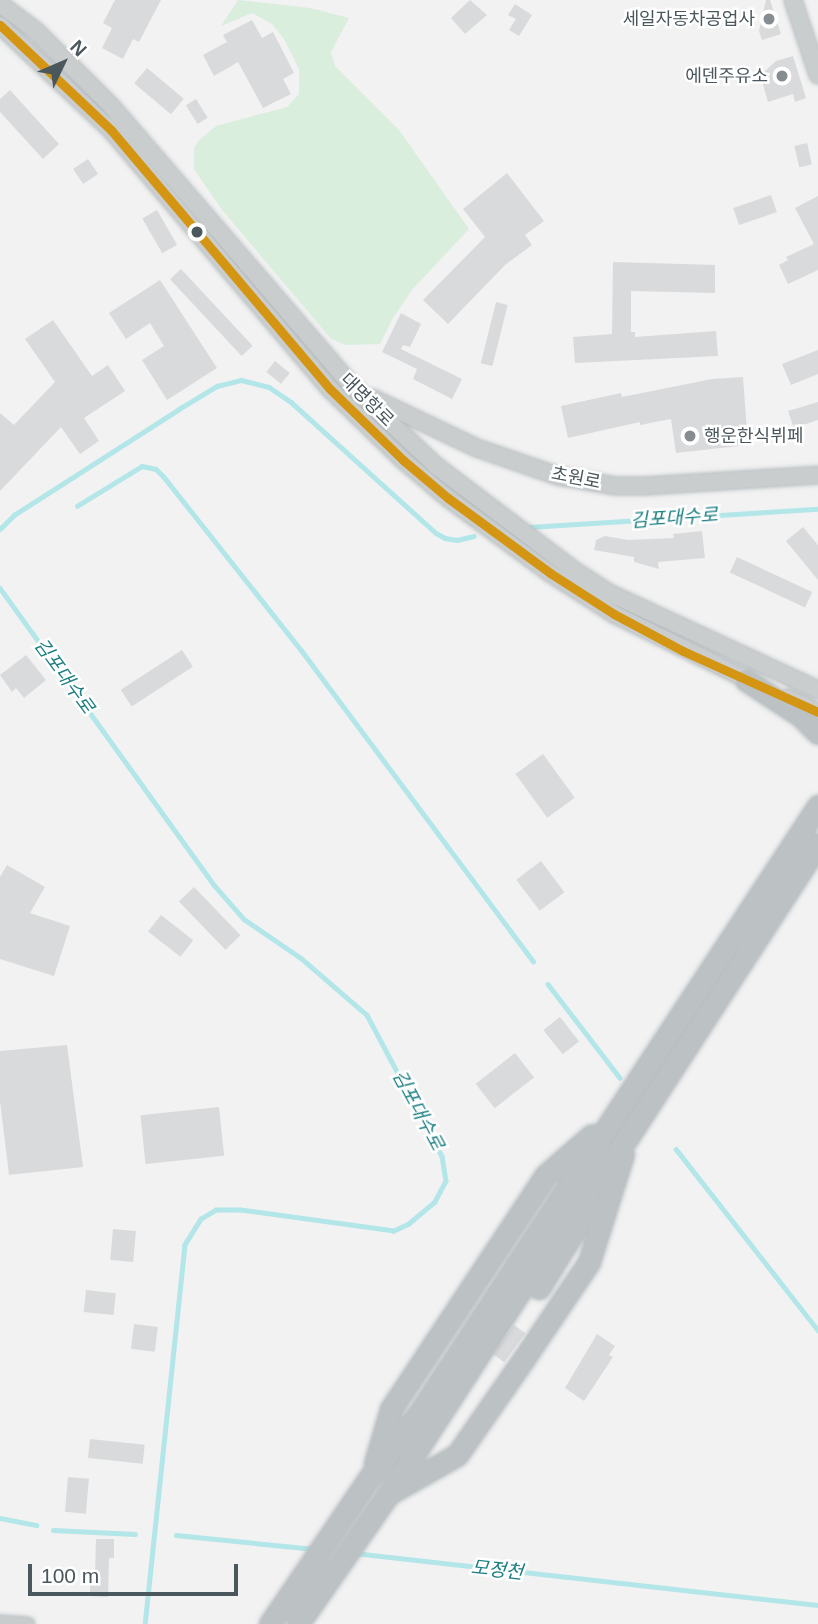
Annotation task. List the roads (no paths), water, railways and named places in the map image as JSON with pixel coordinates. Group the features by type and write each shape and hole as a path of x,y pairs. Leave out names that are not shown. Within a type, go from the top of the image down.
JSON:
{"highway":[{"path":"747,680 801,716 818,733"},
{"path":"270,1624 370,1477 391,1409 545,1176 610,1120 815,807"},
{"path":"298,1624 382,1502 561,1228 628,1137 818,844"},
{"path":"382,1502 457,1455 525,1357 589,1262 628,1137"}],"main road":[{"path":"793,0 818,75"},
{"name":"대명항로","path":"0,4 44,39 130,127 248,268 353,387 410,443 466,492 609,593 818,690"},
{"name":"대명항로","path":"0,25 111,130 330,389 403,460 448,498 550,573 614,614 818,712"},
{"name":"초원로","path":"353,387 432,428 538,471 616,486 818,475"},
{"path":"410,443 415,433 432,428"},
{"path":"800,682 818,683"}],"street":[{"path":"0,1622 28,1624"}],"waterway":[{"name":"김포대수로","path":"0,529 14,515 179,409 217,386 241,380 269,387 291,402 436,533 457,540 474,536"},
{"path":"77,506 142,466 156,469 302,651 533,961"},
{"name":"김포대수로","path":"529,527 818,509"},
{"name":"김포대수로","path":"0,588 215,886 244,919 301,958 367,1015 442,1156 446,1181 435,1202 409,1224 394,1231 240,1210 216,1210 201,1219 185,1245 145,1624"},
{"path":"548,984 620,1078"},
{"path":"676,1149 818,1330"},
{"name":"모정천","path":"0,1518 36,1525"},
{"name":"모정천","path":"53,1530 135,1534"},
{"name":"모정천","path":"176,1535 314,1549"},
{"name":"모정천","path":"354,1553 818,1605"}],"place":[{"name":"세일자동차공업사","path":"769,19"},
{"name":"에덴주유소","path":"782,76"},
{"name":"행운한식뷔페","path":"690,436"}]}
